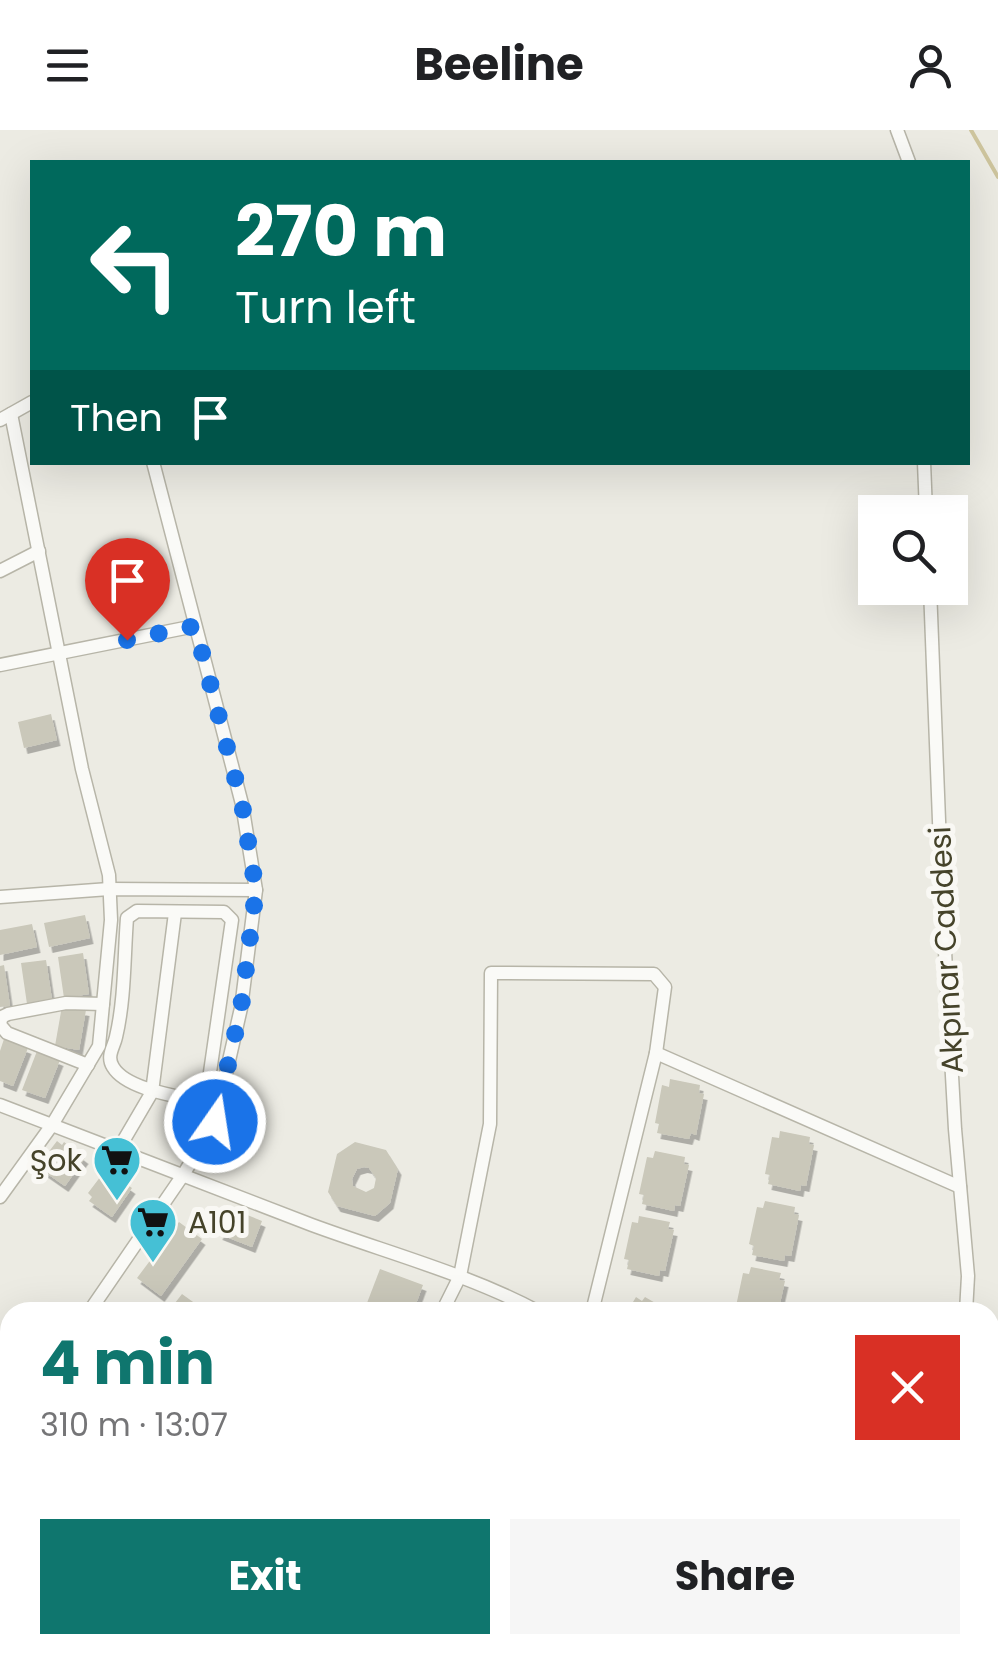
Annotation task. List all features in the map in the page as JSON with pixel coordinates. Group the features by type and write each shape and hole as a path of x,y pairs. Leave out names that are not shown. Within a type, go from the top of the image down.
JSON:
{"street":[{"path":"897,130 908,160"},
{"path":"0,1197 52,1125 98,1046 111,920 109,875 82,769 39,550 6,417 30,403"},
{"path":"96,1302 215,1122 241,1008 256,890 242,804 154,465"},
{"path":"924,465 925,495"},
{"path":"0,571 39,550"},
{"name":"Akpınar Caddesi","path":"931,605 942,898 968,1276 967,1302"},
{"path":"0,665 195,626"},
{"path":"0,897 110,890 256,890"},
{"path":"137,911 224,912 232,920 208,1092 199,1101 152,1092 121,1075 110,1060 120,1018 127,918 137,911"},
{"path":"118,1150 152,1092 175,913"},
{"path":"447,1302 460,1276 490,1124 491,973 654,974 665,987 656,1053 594,1302"},
{"path":"88,1065 6,1033 0,1022 8,1014 66,1003 103,1004"},
{"path":"656,1053 960,1186"},
{"path":"0,1105 520,1302"}],"building":[{"path":"51,714 57,740 24,748 18,722"},
{"path":"85,915 90,938 49,947 44,923"},
{"path":"32,924 37,947 0,955 0,930"},
{"path":"83,953 89,994 64,998 58,957"},
{"path":"46,960 52,1000 27,1004 21,963"},
{"path":"4,965 10,1006 0,1007 0,966"},
{"path":"62,1006 86,1010 79,1050 55,1046"},
{"path":"4,1039 28,1048 13,1086 0,1081"},
{"path":"37,1051 60,1060 45,1098 22,1090"},
{"path":"670,1079 700,1085 699,1093 704,1094 696,1135 691,1133 689,1139 657,1133 659,1124 655,1123 662,1085 669,1087"},
{"path":"780,1131 810,1137 809,1144 814,1145 806,1186 801,1185 800,1191 768,1184 770,1175 765,1174 772,1137 779,1138"},
{"path":"57,1141 85,1158 65,1186 42,1170 46,1166 41,1162"},
{"path":"355,1142 386,1150 398,1169 390,1203 375,1216 337,1206 328,1192 337,1154","holes":["369,1168 376,1178 374,1188 366,1192 353,1186 352,1179 357,1169"]},
{"path":"655,1151 685,1157 684,1164 689,1165 680,1206 675,1205 674,1211 642,1204 644,1195 639,1194 647,1157 653,1158"},
{"path":"104,1172 132,1188 112,1217 89,1201 92,1197 88,1193"},
{"path":"765,1201 795,1207 794,1214 799,1215 791,1256 785,1255 784,1261 752,1255 754,1246 749,1244 757,1207 763,1208"},
{"path":"230,1208 262,1221 252,1247 219,1234"},
{"path":"639,1216 670,1222 668,1229 674,1230 665,1271 660,1270 659,1276 627,1269 629,1260 624,1259 632,1222 638,1223"},
{"path":"179,1222 202,1239 161,1296 137,1278"},
{"path":"751,1267 781,1273 779,1280 785,1281 780,1302 737,1302 743,1273 749,1274"},
{"path":"380,1269 423,1285 417,1302 367,1302"},
{"path":"182,1294 193,1302 176,1302"}],"waterway":[{"path":"971,130 998,177"}],"place":[{"name":"Şok","path":"117,1202"},
{"name":"A101","path":"153,1264"}],"route":[{"path":"127,640 195,626 242,804 256,890 241,1008 215,1122"}]}
